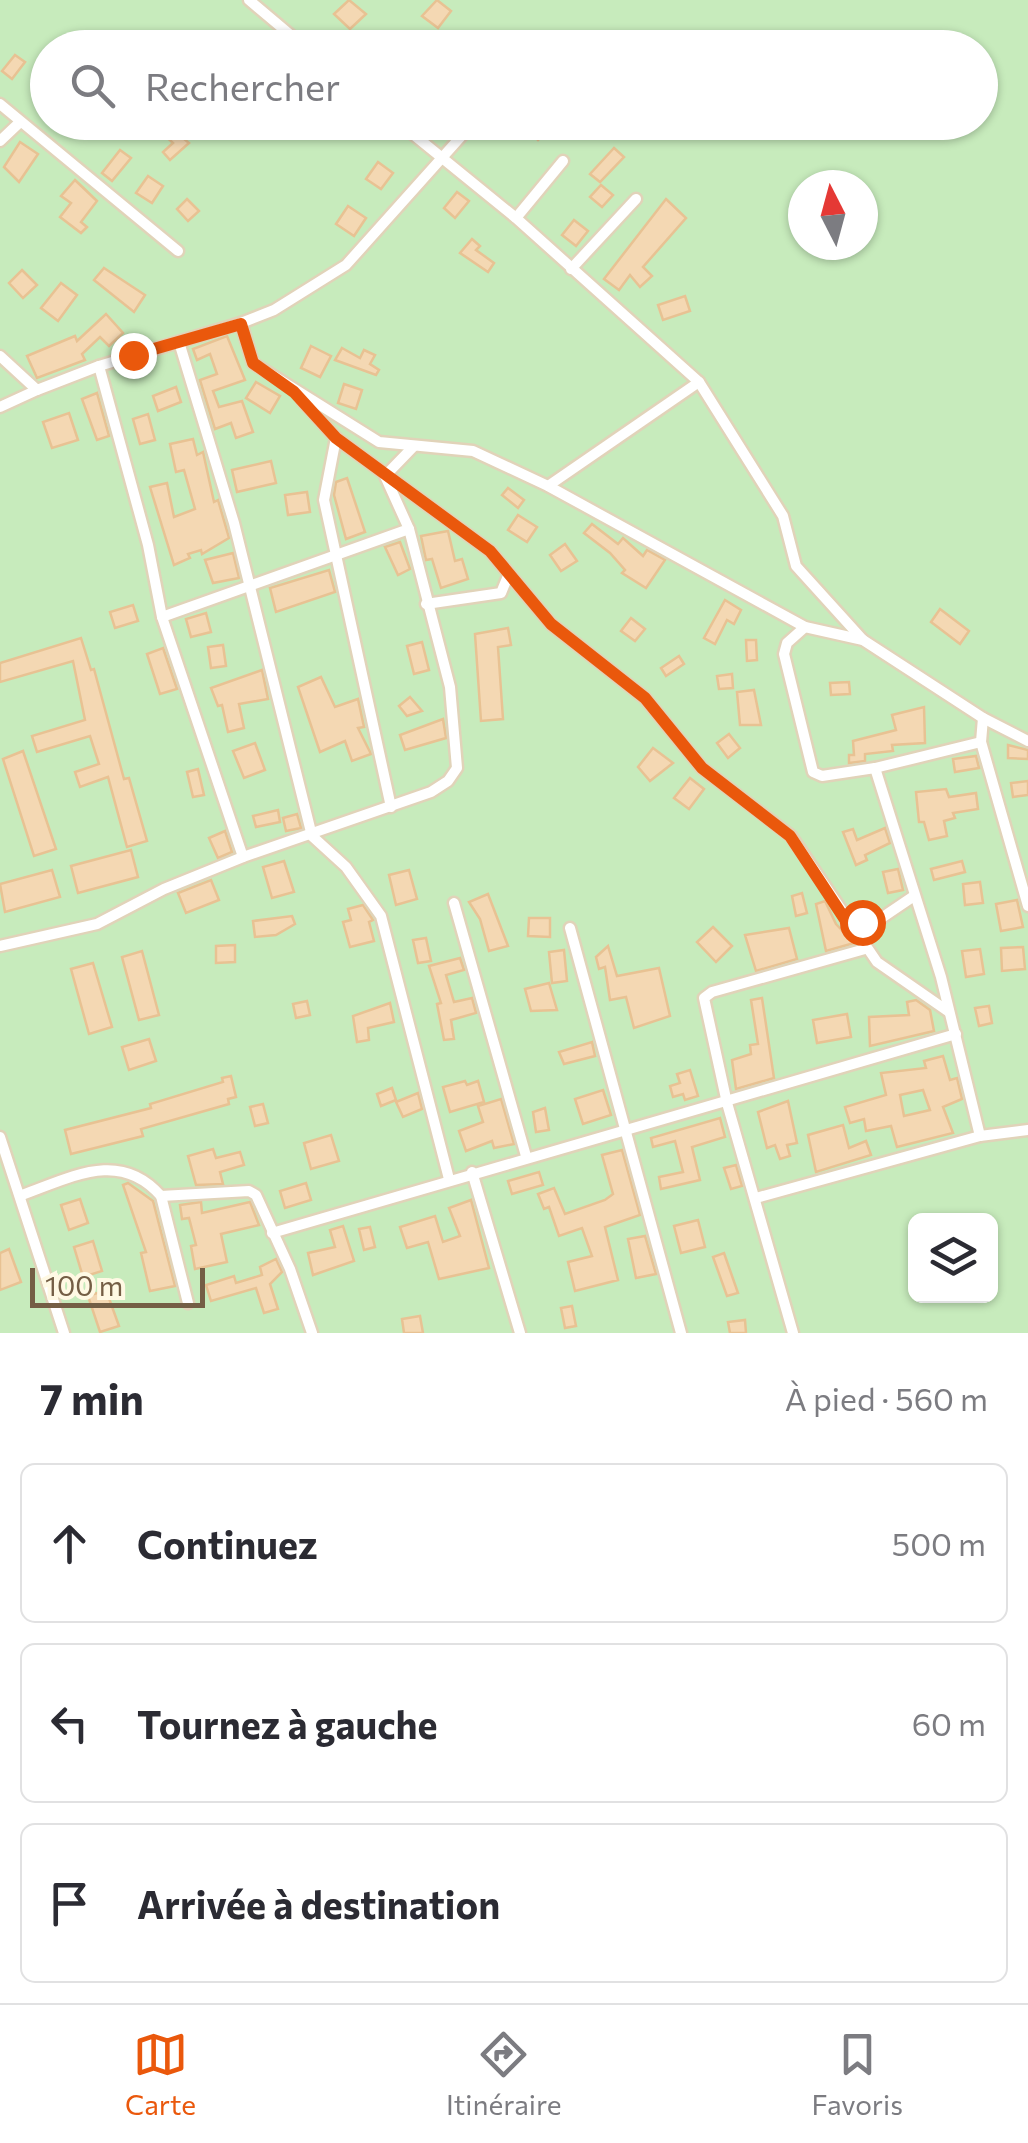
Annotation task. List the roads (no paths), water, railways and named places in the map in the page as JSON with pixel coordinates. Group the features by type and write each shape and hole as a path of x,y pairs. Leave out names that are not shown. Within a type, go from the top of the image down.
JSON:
{"street":[{"path":"249,0 285,30"},
{"path":"0,104 30,131"},
{"path":"0,141 20,123"},
{"path":"41,140 178,251"},
{"path":"420,140 516,218 699,382 783,516 796,566 862,640 982,718 1028,741"},
{"path":"0,407 99,366 241,324 274,310 346,266 458,140"},
{"path":"516,218 563,160"},
{"path":"571,268 636,199"},
{"path":"241,324 253,363 379,442 473,451 548,486 805,627 862,640"},
{"path":"178,342 217,462 312,836 346,867 381,916 449,1179"},
{"path":"0,356 37,390"},
{"path":"99,366 148,545 162,617 243,857"},
{"path":"548,486 699,382"},
{"path":"294,392 336,438 490,551 551,624 645,698 678,742 724,788 790,836 865,949 949,1012"},
{"path":"336,438 324,500 392,807"},
{"path":"385,476 414,446"},
{"path":"0,946 97,924 164,889 243,857 392,807 448,781 457,768 450,687 409,529 385,476"},
{"path":"162,617 409,529"},
{"path":"426,604 501,593 508,576"},
{"path":"805,627 787,644 784,654 812,772 822,776 875,768 981,742"},
{"path":"982,718 981,742 1028,906"},
{"path":"1012,735 1028,732"},
{"path":"875,768 956,1034 980,1136"},
{"path":"846,921 880,920 914,896"},
{"path":"454,902 526,1156"},
{"path":"570,928 681,1333"},
{"path":"793,1333 727,1102 704,998 712,992 865,949"},
{"path":"272,1232 956,1034"},
{"path":"756,1198 980,1136 1028,1130"},
{"path":"0,1137 64,1333"},
{"path":"22,1195 104,1169 144,1176 161,1196 188,1303"},
{"path":"472,1172 520,1333"},
{"path":"161,1196 249,1191 256,1195 312,1333"}]}
